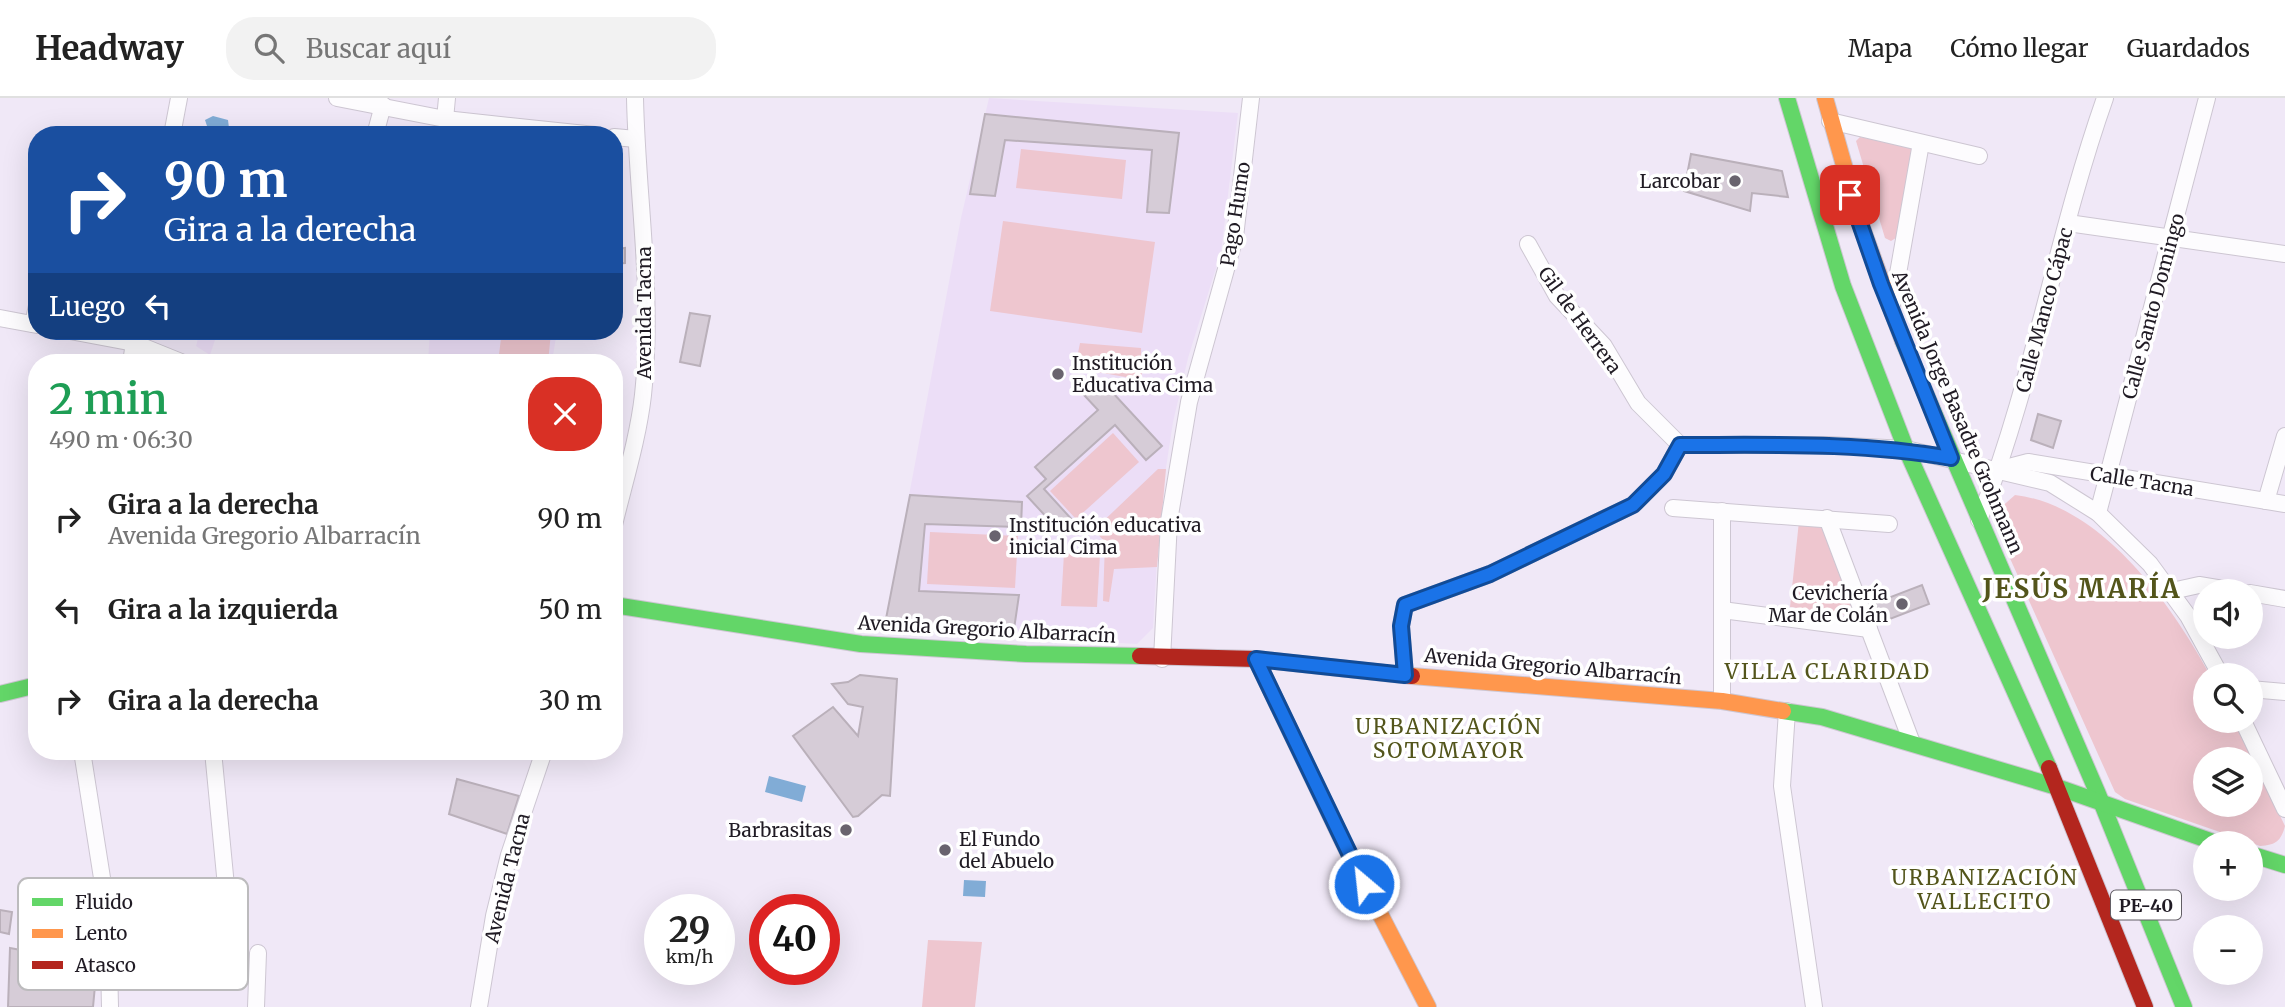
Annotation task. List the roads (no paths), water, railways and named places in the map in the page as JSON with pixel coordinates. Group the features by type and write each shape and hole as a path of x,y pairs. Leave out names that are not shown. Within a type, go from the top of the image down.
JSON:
{"main road":[{"name":"PE-40","path":"1787,98 1843,285 1906,449 2057,787 2145,1007"},
{"name":"Avenida Jorge Basadre Grohmann","path":"1825,98 1850,195 1892,312 1951,458 2105,804 2184,1007"},
{"name":"Avenida Gregorio Albarracín","path":"623,607 800,637 861,644 1162,659 1256,659 1405,675 1721,701 1822,717 2057,787 2193,835"},
{"path":"1256,659 1343,844 1428,1007"},
{"path":"0,694 28,687"},
{"path":"2263,858 2285,865"}],"street":[{"path":"174,126 179,98"},
{"path":"337,98 445,119 511,126"},
{"path":"445,119 447,98"},
{"name":"Avenida Tacna","path":"623,485 643,397 646,352 647,270 635,98"},
{"path":"1233,98 1250,99"},
{"name":"Calle Manco Cápac","path":"1979,520 2000,470 2105,98"},
{"name":"Calle Santo Domingo","path":"2098,513 2207,98"},
{"name":"Pago Humo","path":"1162,659 1169,521 1189,402 1235,237 1250,99"},
{"path":"377,126 383,105"},
{"path":"1830,121 1979,156"},
{"path":"623,138 636,139"},
{"path":"1892,312 1921,143"},
{"path":"2068,223 2171,240 2285,254"},
{"name":"Gil de Herrera","path":"1528,244 1557,296 1604,346 1638,403 1680,445"},
{"path":"0,318 28,323"},
{"path":"141,340 166,354"},
{"path":"2266,501 2285,436"},
{"path":"1405,675 1401,626 1405,605 1490,574 1633,505 1664,474 1680,445 1828,445 1906,449 2050,482 2098,513 2118,530 2172,591 2214,663"},
{"name":"Calle Tacna","path":"2000,470 2028,462 2285,504"},
{"path":"1673,508 1889,524"},
{"path":"1721,701 1722,511"},
{"path":"1827,518 1912,743"},
{"path":"2172,591 2193,586"},
{"path":"2263,595 2285,599"},
{"path":"1722,610 1869,629"},
{"path":"2263,690 2285,692"},
{"path":"1787,711 1782,786 1814,1007"},
{"path":"2249,733 2285,809"},
{"path":"83,760 102,878"},
{"path":"214,760 225,878"},
{"name":"Avenida Tacna","path":"479,1007 494,916 506,867 541,760"},
{"path":"256,1007 258,953"}],"water":[{"path":"213,116 228,120 229,126 207,126 205,120"},
{"path":"769,776 806,786 802,802 765,792"},
{"path":"964,880 986,881 985,897 963,896"}],"place":[{"name":"Larcobar","path":"1735,181"},
{"name":"Institución Educativa Cima","path":"1058,374"},
{"name":"Institución educativa inicial Cima","path":"995,536"},
{"name":"Cevichería Mar de Colán","path":"1902,604"},
{"name":"Barbrasitas","path":"846,830"},
{"name":"El Fundo del Abuelo","path":"945,850"}],"district":[{"name":"JESÚS MARÍA","path":"2082,588"},
{"name":"VILLA CLARIDAD","path":"1828,671"},
{"name":"URBANIZACIÓN SOTOMAYOR","path":"1449,738"},
{"name":"URBANIZACIÓN VALLECITO","path":"1985,889"}]}
